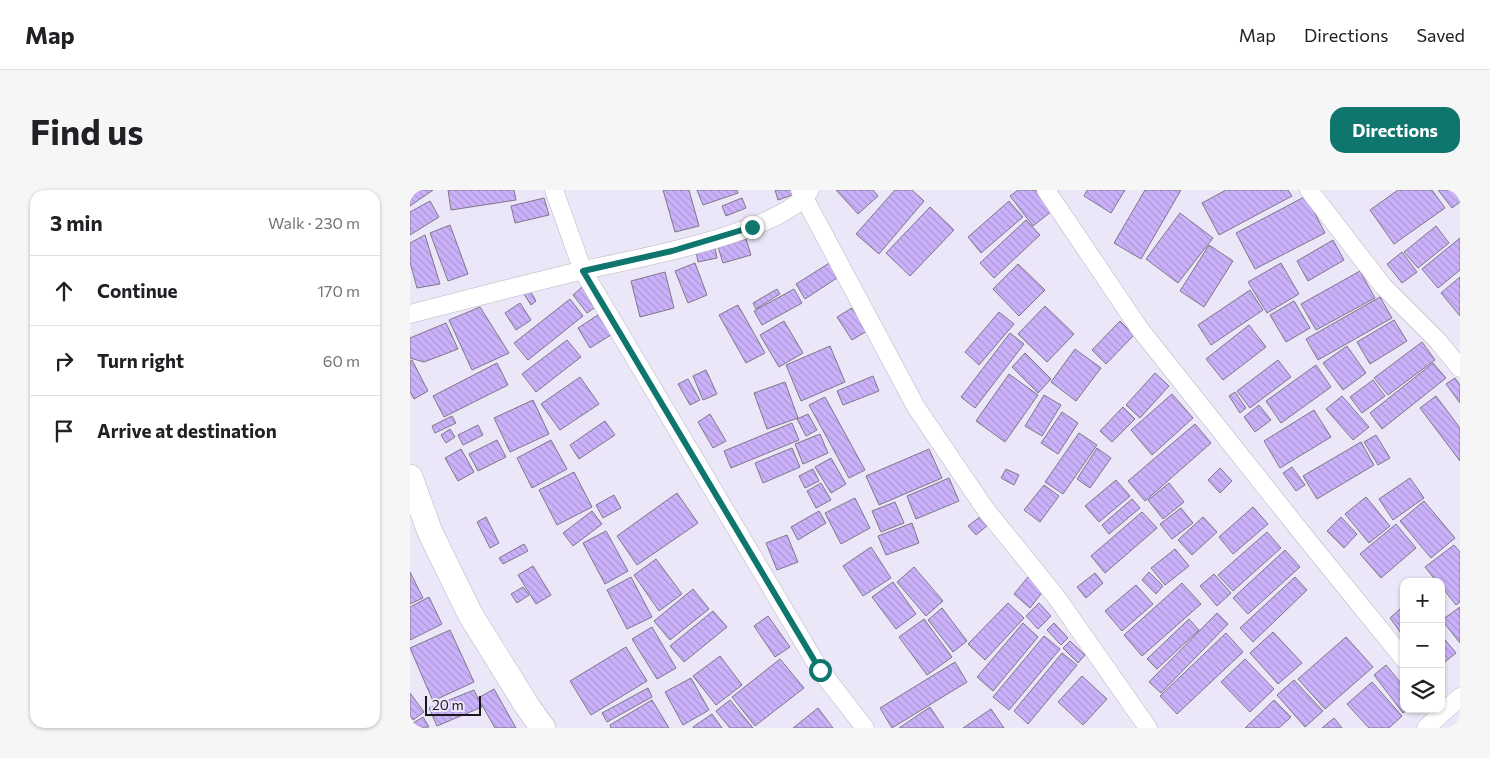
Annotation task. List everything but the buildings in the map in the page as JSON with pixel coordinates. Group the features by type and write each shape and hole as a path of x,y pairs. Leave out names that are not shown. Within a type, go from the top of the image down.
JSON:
{"street":[{"path":"554,190 583,271 820,670 865,728"},
{"path":"1046,190 1139,328 1302,535 1400,654"},
{"path":"1308,190 1383,286 1438,341 1460,368"},
{"path":"410,314 672,251 752,227 781,214 805,193 916,407 986,510 1057,598 1148,728"},
{"path":"410,478 430,532 470,614 527,706 543,728"},
{"path":"1445,707 1460,697"},
{"path":"1426,728 1439,713"}],"route":[{"path":"752,227 672,251 583,271 820,670"}]}
